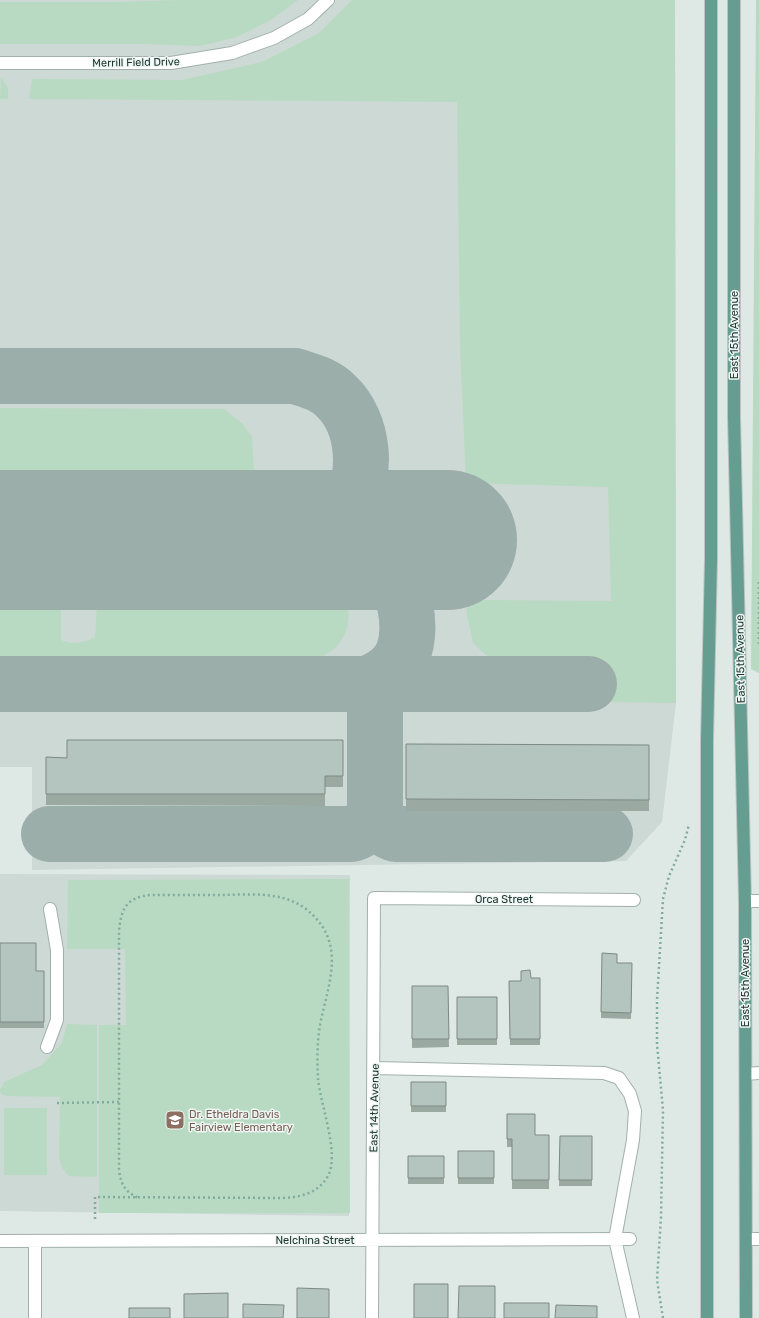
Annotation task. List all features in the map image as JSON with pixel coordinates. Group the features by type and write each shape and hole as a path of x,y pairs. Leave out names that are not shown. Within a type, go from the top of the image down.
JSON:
{"main road":[{"path":"707,1318 707,740 711,559 711,0"},
{"name":"East 15th Avenue","path":"734,0 734,416 745,901 746,1318"}],"street":[{"name":"Merrill Field Drive","path":"0,63 171,63 232,53 274,38 308,19 328,0"},
{"name":"Orca Street","path":"374,898 634,900"},
{"name":"East 14th Avenue","path":"372,1318 371,1240 374,1068 374,898"},
{"path":"745,901 759,901"},
{"path":"47,1047 57,1020 57,950 50,909"},
{"path":"374,1068 604,1073 619,1078 630,1094 635,1111 633,1140 615,1240 632,1318"},
{"path":"746,1074 759,1073"},
{"path":"746,1239 759,1240"},
{"name":"Nelchina Street","path":"0,1241 630,1240"},
{"path":"35,1241 35,1318"}],"path":[{"path":"759,582 759,646"},
{"path":"663,1318 657,1280 661,1217 663,1110 657,1044 663,899 669,876 686,840 690,823"},
{"path":"95,1219 95,1197 139,1198 296,1198 310,1193 320,1186 328,1176 332,1164 333,1153 320,1097 318,1059 321,1022 331,982 333,958 327,937 315,918 306,909 294,902 265,895 151,895 140,896 131,900 124,907 120,918 119,932 119,1170 121,1183 128,1194 139,1198"},
{"path":"57,1103 119,1102"}],"shaded area":[{"path":"0,0 675,0 676,703 662,822 626,861 32,870 32,767 0,767"},
{"name":"Dr. Etheldra Davis Fairview Elementary","path":"0,874 350,875 349,1216 0,1211 0,1028 44,1028 0,949"}],"green space":[{"path":"179,0 298,0 271,20 237,37 200,46 145,44 0,44 0,2 121,2"},
{"path":"352,0 675,0 676,703 607,702 606,660 506,661 486,655 473,643 466,610 471,600 611,601 608,487 466,483 460,346 457,102 29,99 32,79 182,80 262,62 319,33"},
{"path":"756,0 759,0 759,673 751,669"},
{"path":"1,77 8,88 8,99 0,99"},
{"path":"0,408 224,409 243,424 252,437 254,471 247,481 235,492 214,495 0,497"},
{"path":"0,587 56,587 61,592 61,640 74,643 82,642 95,637 98,590 335,590 345,594 348,622 343,638 331,651 323,656 0,657"},
{"name":"Dr. Etheldra Davis Fairview Elementary","path":"349,879 350,1213 99,1213 99,1025 126,1025 125,949 67,949 68,880"},
{"path":"67,1024 97,1025 97,1177 69,1176 62,1168 59,1158 60,1097 7,1096 1,1094 0,1090 4,1082 42,1065 62,1043"},
{"path":"4,1108 47,1108 47,1175 4,1175"}],"building":[{"path":"67,740 343,740 343,776 325,776 325,794 46,794 46,757 67,758"},
{"path":"406,744 649,745 649,800 406,799"},
{"path":"0,943 36,943 36,971 44,971 44,1022 0,1022"},
{"path":"602,953 617,954 617,963 632,963 631,1013 601,1012"},
{"path":"530,970 531,978 540,978 540,1039 510,1039 509,981 521,981 521,971"},
{"path":"412,986 448,986 449,1039 412,1039"},
{"path":"457,997 497,997 497,1039 457,1039"},
{"path":"411,1082 446,1082 446,1106 411,1106"},
{"path":"507,1114 535,1114 535,1135 549,1135 549,1180 512,1180 512,1139 507,1139"},
{"path":"560,1136 592,1136 592,1180 559,1180"},
{"path":"458,1151 494,1151 494,1178 458,1178"},
{"path":"408,1156 444,1156 444,1178 408,1178"},
{"path":"414,1284 448,1284 448,1318 414,1318"},
{"path":"459,1286 495,1286 495,1318 458,1318"},
{"path":"297,1288 329,1289 329,1318 297,1318"},
{"path":"228,1293 228,1318 184,1318 184,1294"},
{"path":"504,1303 549,1303 549,1318 504,1318"},
{"path":"243,1304 284,1305 283,1318 243,1318"},
{"path":"556,1305 597,1306 597,1318 555,1318"},
{"path":"129,1308 170,1308 170,1318 129,1318"}],"taxiway":[{"path":"0,376 295,376 322,386 336,396 353,420 358,435 361,466 354,495 346,508 331,522 302,540"},
{"path":"340,540 355,544 375,553 388,565 401,591 405,606 407,636 404,650 399,661 385,675 367,684"},
{"path":"0,684 589,684"},
{"path":"49,834 352,834 366,826 375,812 375,684"},
{"path":"375,812 382,826 395,834 605,834"}],"runway":[{"path":"0,540 447,540"}],"place":[{"name":"Dr. Etheldra Davis Fairview Elementary","path":"175,1120"}]}
